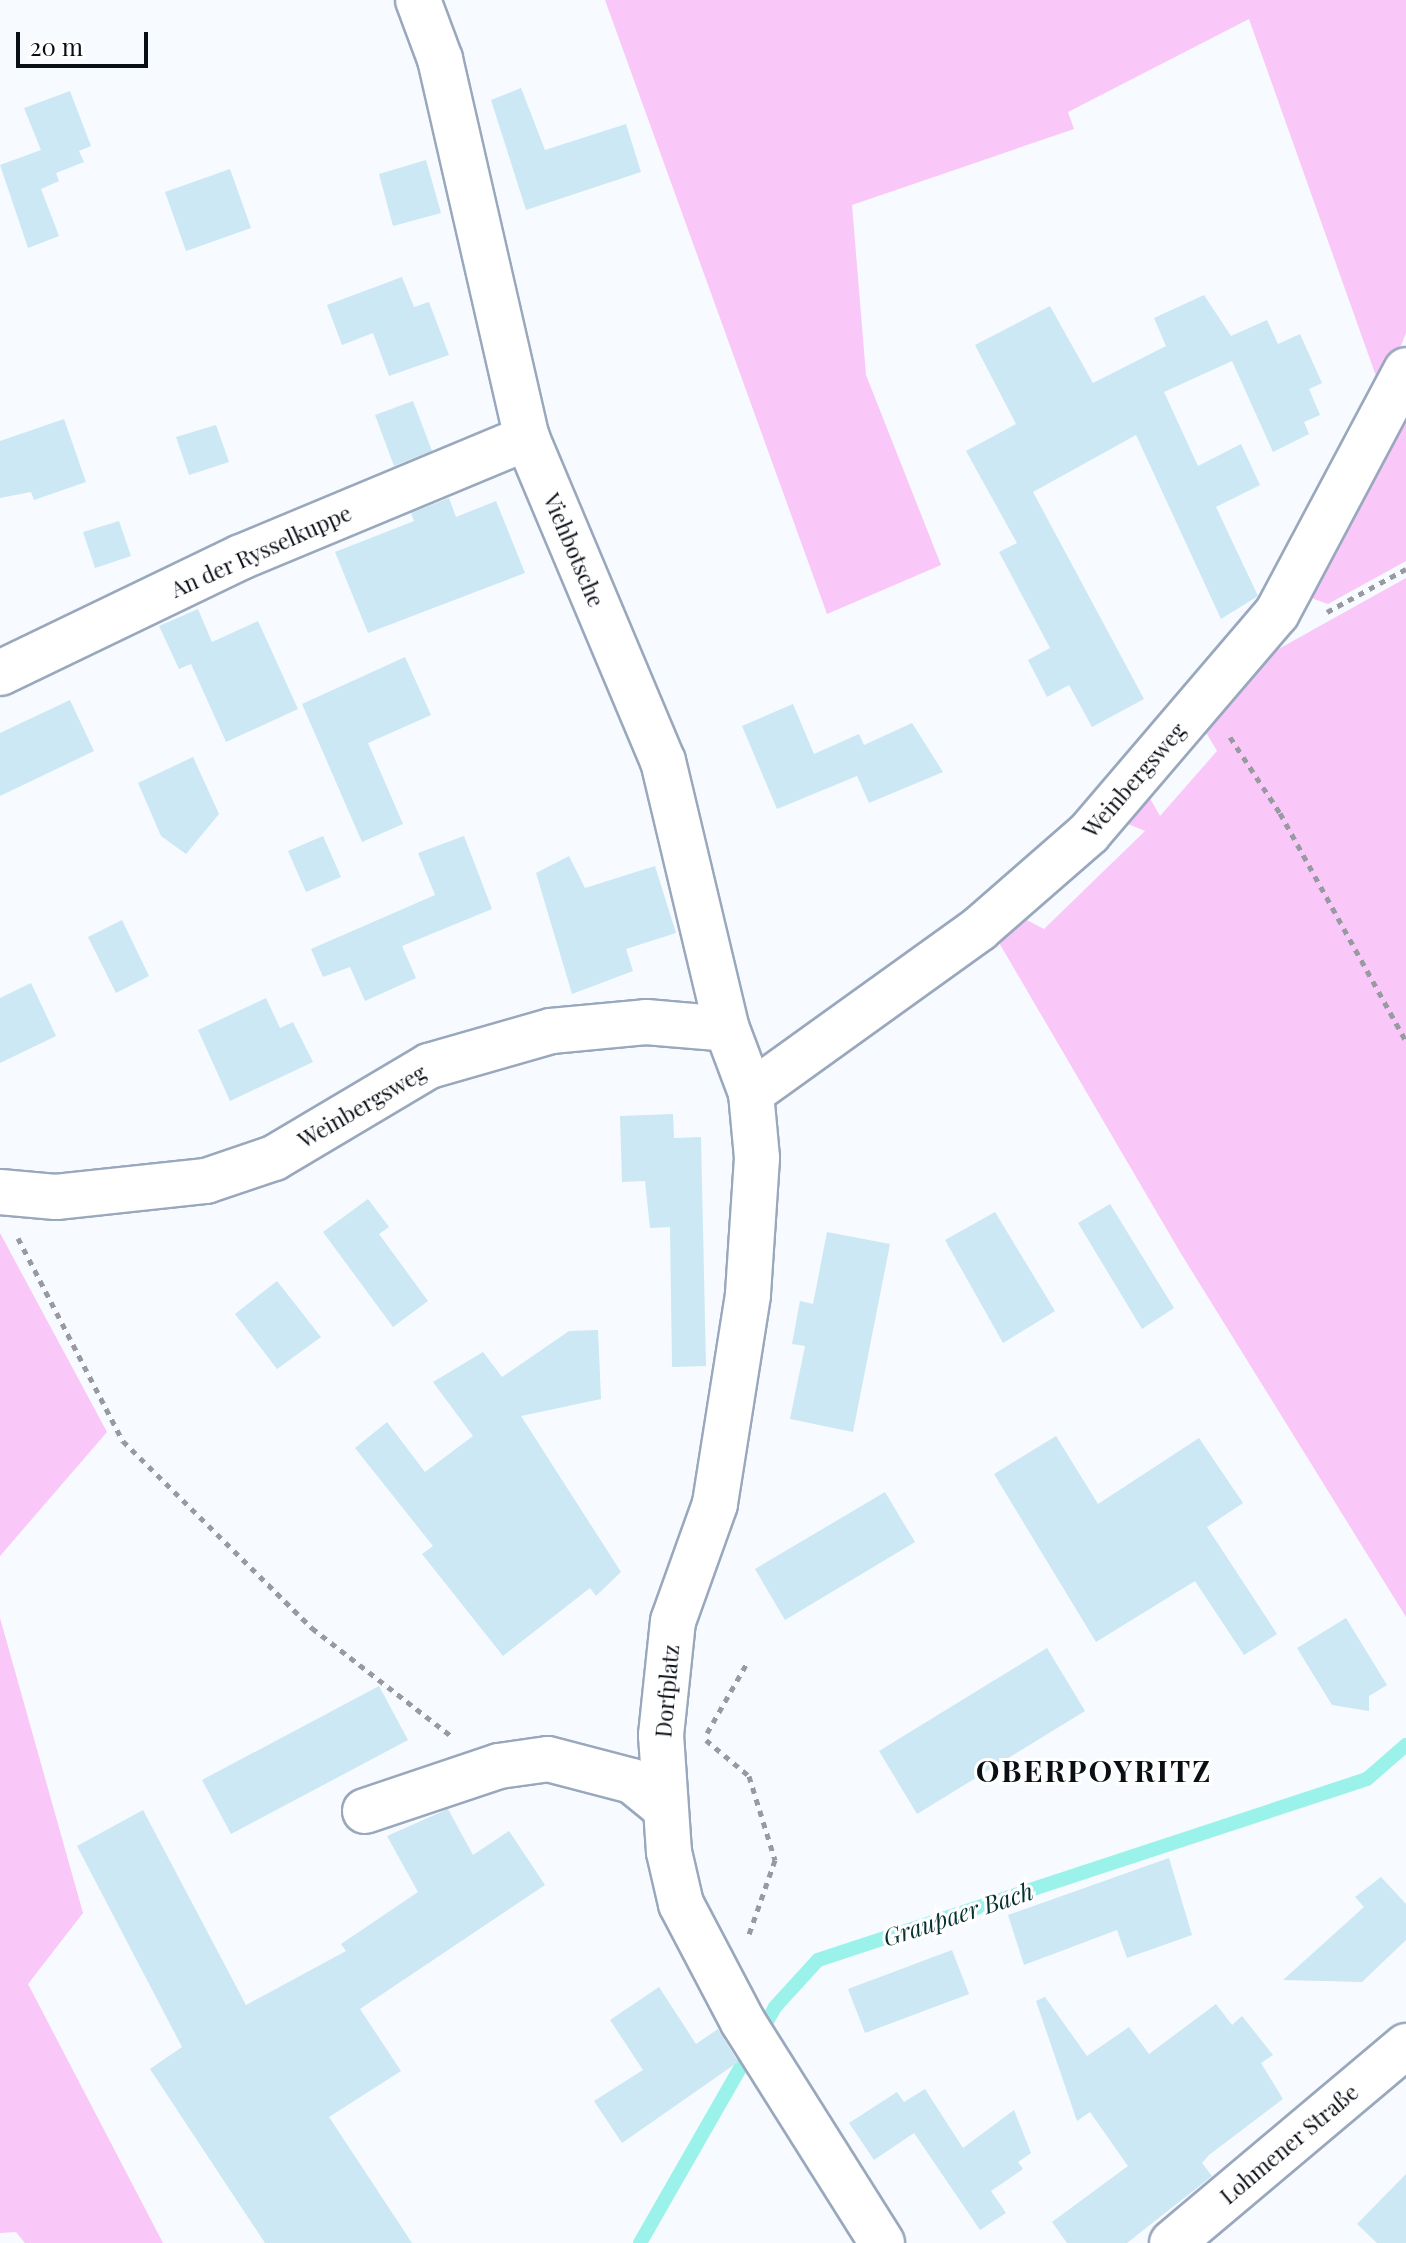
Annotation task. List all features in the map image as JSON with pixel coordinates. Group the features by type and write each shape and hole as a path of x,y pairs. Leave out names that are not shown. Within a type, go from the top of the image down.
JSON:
{"street":[{"name":"Viehbotsche","path":"418,0 440,59 527,438 663,761 727,1029 751,1093"},
{"name":"Weinbergsweg","path":"751,1093 979,929 1089,833 1281,607 1406,370"},
{"name":"An der Rysselkuppe","path":"0,673 241,557 527,438"},
{"name":"Weinbergsweg","path":"1,1193 56,1197 206,1181 274,1158 429,1066 551,1031 646,1022 727,1029"},
{"name":"Dorfplatz","path":"751,1093 757,1158 748,1295 715,1504 673,1621 661,1735 663,1806 681,1904 769,2063 882,2243"},
{"path":"365,1811 499,1766 548,1759 594,1767 632,1781 663,1806"},
{"name":"Lohmener Straße","path":"1172,2243 1406,2046"}],"path":[{"path":"1281,607 1333,612 1406,569"},
{"path":"1224,727 1280,813 1406,1041"},
{"path":"1,1193 13,1229 123,1441 312,1628 499,1766"},
{"path":"661,1735 704,1739 749,1776 775,1860 736,2006"}],"shaded area":[{"path":"605,0 1406,0 1406,333 1382,393 1249,19 1068,112 1074,129 852,205 866,375 941,565 827,614"},
{"path":"1406,393 1406,561 1328,604 1314,599 1307,589"},
{"path":"1406,578 1406,1617 1180,1252 998,941 1017,915 1044,929 1145,831 1116,819 1144,788 1160,816 1217,751 1201,724 1255,662"},
{"path":"0,1233 107,1432 0,1556"},
{"path":"0,1618 83,1913 28,1984 163,2243 25,2243 16,2232 0,2233"}],"building":[{"path":"521,88 545,150 626,124 641,172 526,210 491,100"},
{"path":"70,91 91,146 79,151 84,162 56,173 59,181 41,189 59,236 28,248 0,165 41,150 24,108"},
{"path":"426,160 441,213 393,226 379,174"},
{"path":"230,169 251,228 186,251 165,192"},
{"path":"402,277 414,307 429,302 449,355 389,376 373,333 342,345 327,305"},
{"path":"1204,295 1231,336 1267,320 1278,344 1300,334 1322,383 1309,389 1320,415 1304,422 1309,434 1273,452 1232,361 1164,392 1198,466 1241,444 1260,485 1216,507 1258,596 1221,619 1136,435 1033,492 1144,699 1092,727 1069,685 1047,697 1028,660 1050,648 999,552 1017,543 966,451 1016,424 975,345 1050,306 1093,383 1166,346 1154,318"},
{"path":"413,401 432,451 394,466 375,415"},
{"path":"64,419 86,482 34,500 31,492 0,498 0,441"},
{"path":"216,425 229,462 189,475 176,437"},
{"path":"449,498 456,517 496,501 525,573 368,633 335,552 414,521 411,513"},
{"path":"119,521 131,556 95,568 83,532"},
{"path":"198,609 212,642 258,621 298,709 226,742 191,664 179,669 159,626"},
{"path":"405,657 431,715 368,743 403,824 362,842 302,704"},
{"path":"70,700 94,751 0,796 0,733"},
{"path":"793,704 814,754 859,734 864,745 912,723 943,772 869,803 857,776 777,809 742,726"},
{"path":"193,757 219,814 186,854 161,836 138,783"},
{"path":"323,836 341,877 306,892 288,851"},
{"path":"464,836 492,909 402,946 416,978 365,1001 350,967 323,977 311,949 435,895 418,853"},
{"path":"569,856 585,888 655,866 676,933 626,949 633,971 572,994 536,873"},
{"path":"122,920 149,976 116,993 88,937"},
{"path":"31,983 56,1036 0,1063 0,998"},
{"path":"266,998 280,1028 293,1022 313,1062 230,1101 198,1030"},
{"path":"673,1114 674,1138 701,1137 706,1366 672,1367 670,1227 650,1228 645,1181 622,1182 620,1116"},
{"path":"368,1199 389,1227 379,1234 428,1301 393,1327 323,1232"},
{"path":"1110,1204 1174,1308 1142,1329 1078,1223"},
{"path":"995,1212 1055,1311 1003,1343 945,1240"},
{"path":"827,1232 890,1244 853,1432 790,1419 805,1346 792,1344 800,1301 813,1304"},
{"path":"277,1281 321,1337 277,1369 235,1314"},
{"path":"598,1330 601,1399 521,1416 621,1572 596,1596 590,1588 503,1656 422,1554 433,1546 355,1448 387,1422 425,1472 473,1436 433,1382 483,1352 502,1377 569,1331"},
{"path":"1056,1436 1098,1504 1199,1438 1243,1503 1207,1527 1277,1634 1244,1655 1195,1581 1096,1642 994,1474"},
{"path":"885,1492 915,1542 785,1620 755,1569"},
{"path":"1346,1618 1387,1685 1369,1696 1369,1711 1332,1705 1297,1648"},
{"path":"1047,1648 1085,1711 917,1814 879,1751"},
{"path":"379,1686 408,1740 231,1834 202,1780"},
{"path":"448,1809 473,1855 509,1831 545,1885 360,2009 401,2071 329,2117 412,2243 265,2243 150,2069 182,2047 77,1846 143,1810 246,2005 346,1951 341,1944 418,1892 387,1836"},
{"path":"1169,1858 1192,1935 1127,1958 1117,1930 1024,1965 1008,1915"},
{"path":"1381,1877 1406,1904 1406,1940 1362,1982 1283,1980 1364,1907 1355,1897"},
{"path":"952,1950 969,1994 865,2033 848,1989"},
{"path":"659,1987 696,2044 718,2029 738,2062 622,2143 594,2101 643,2070 610,2020"},
{"path":"1045,1997 1087,2056 1129,2027 1149,2054 1216,2004 1232,2025 1242,2016 1273,2055 1261,2063 1283,2099 1209,2155 1202,2163 1212,2176 1127,2243 1067,2243 1052,2222 1128,2166 1090,2112 1077,2121 1036,2001"},
{"path":"925,2089 963,2148 1014,2110 1031,2153 1018,2162 1023,2169 991,2191 1006,2213 980,2230 914,2133 874,2160 849,2123 897,2092 904,2102"},
{"path":"1406,2174 1406,2243 1377,2243 1357,2224"}],"waterway":[{"name":"Graupaer Bach","path":"640,2243 775,2007 818,1960 1367,1779 1406,1745"}],"district":[{"name":"OBERPOYRITZ","path":"1094,1770"}]}
